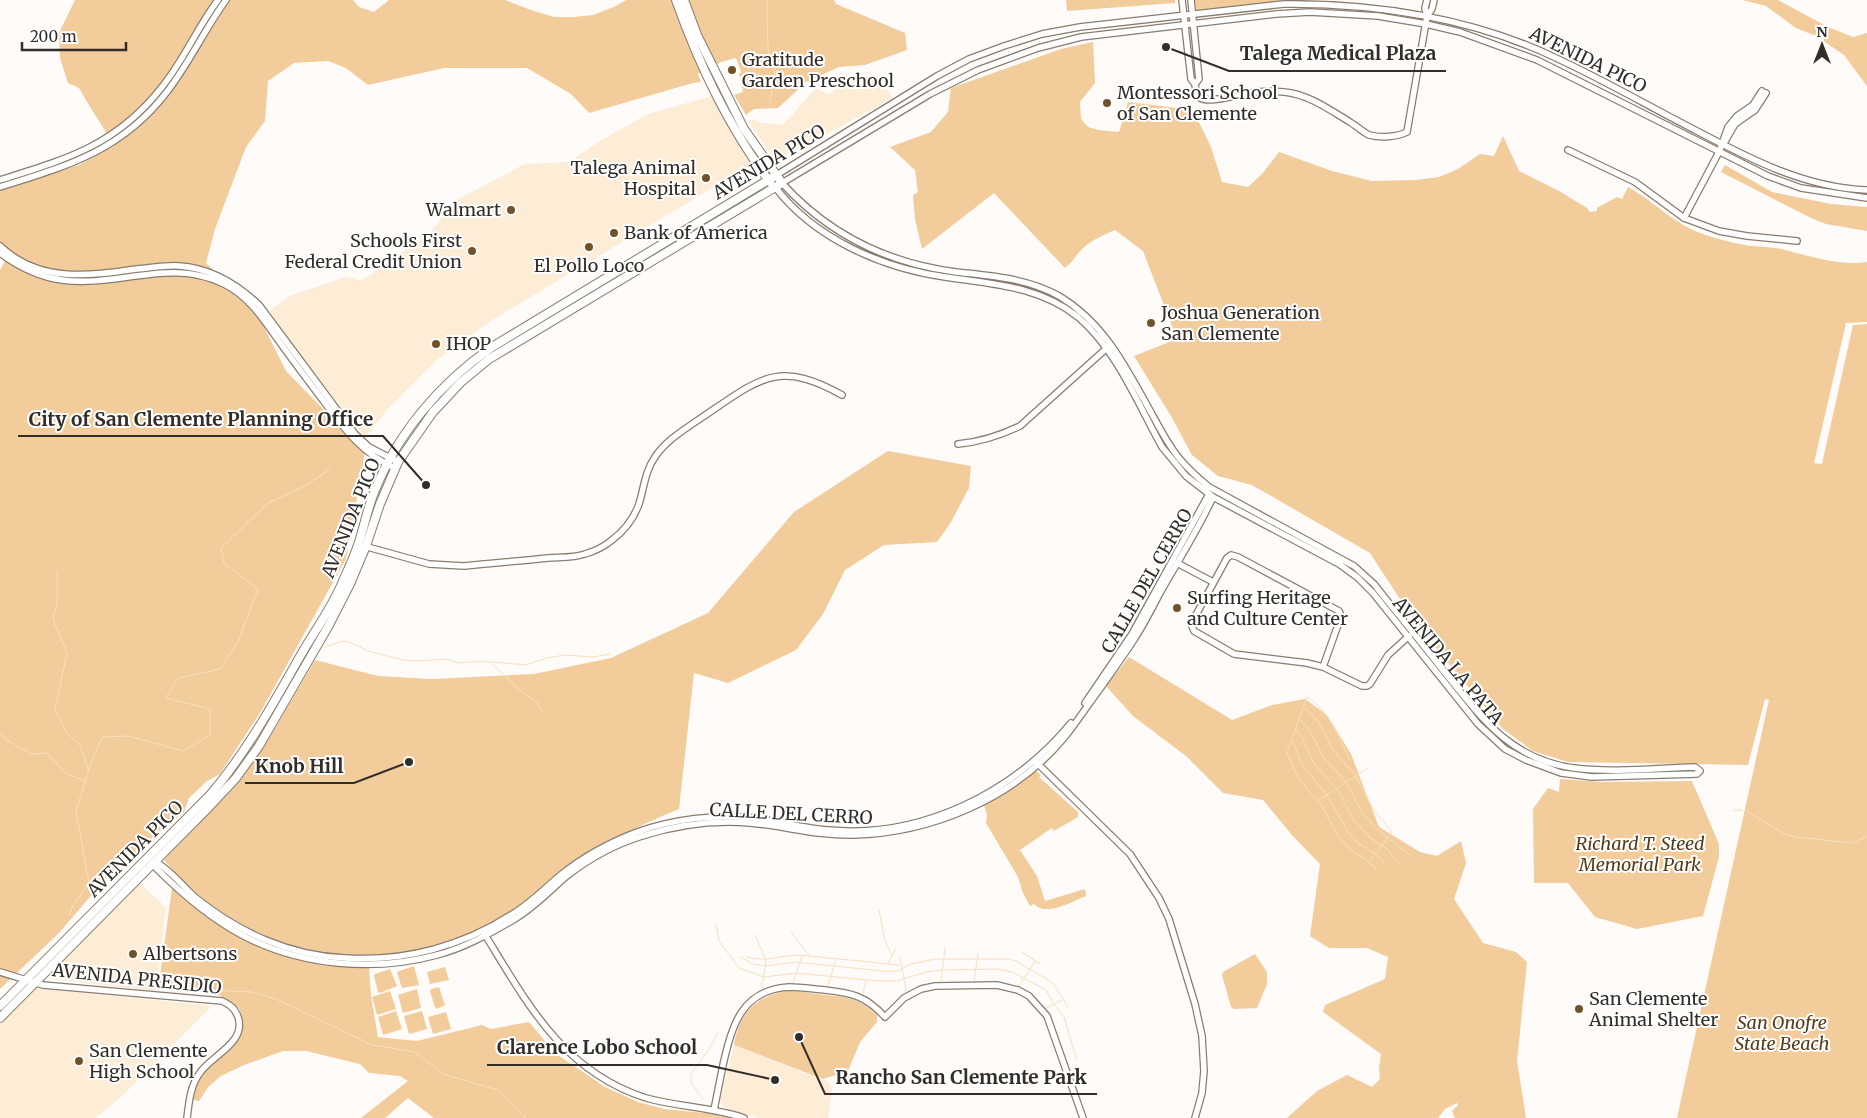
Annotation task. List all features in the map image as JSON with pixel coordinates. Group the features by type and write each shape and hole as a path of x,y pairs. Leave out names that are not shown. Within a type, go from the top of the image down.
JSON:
{"highway":[{"name":"AVENIDA LA PATA","path":"676,0 689,36 713,86 744,142 778,185"},
{"name":"AVENIDA LA PATA","path":"684,0 697,35 726,94 772,178"},
{"path":"713,86 718,86 722,94 726,94"},
{"name":"AVENIDA PICO","path":"362,545 373,497 388,462 422,411 446,385 475,359 772,178"},
{"name":"AVENIDA PICO","path":"0,1018 96,923 230,771 250,743 342,583 362,545 397,465 433,412 460,384 489,359 778,185"},
{"name":"AVENIDA PICO","path":"0,1006 92,914 152,858"},
{"path":"92,914 96,923"}],"main road":[{"path":"0,180 57,163 82,152 124,126 163,87 218,0"},
{"path":"0,186 60,168 85,158 128,132 149,113 166,93 226,0"},
{"path":"1182,0 1191,80 1195,84 1197,95 1200,98 1213,99 1255,92 1291,93 1321,105 1369,135 1382,136 1401,135 1407,132 1426,24 1427,0"},
{"path":"1191,0 1199,79 1195,84"},
{"path":"1427,16 1432,9 1434,0"},
{"name":"AVENIDA PICO","path":"772,178 912,91 969,59 1004,46 1042,34 1080,27 1284,4 1313,4 1392,9 1427,16 1514,40 1555,57 1722,145 1788,174 1826,184 1867,190"},
{"name":"AVENIDA PICO","path":"778,185 930,94 978,70 1038,48 1081,37 1193,23 1310,12 1378,16 1460,32 1537,60 1768,176 1801,188 1867,198"},
{"path":"1684,218 1722,145 1727,140 1734,122 1760,104 1764,92"},
{"path":"1568,150 1635,182 1684,218 1719,231 1797,241"},
{"name":"AVENIDA LA PATA","path":"778,185 797,212 844,245 887,264 914,272 1014,286 1039,294 1058,303 1076,316 1109,346 1165,437 1179,458 1194,474 1209,487 1354,566 1374,584 1484,720 1503,739 1526,753 1572,768 1695,767 1699,768 1699,773 1592,776 1561,773 1526,760 1506,749 1478,724 1373,593 1357,577 1339,564 1211,496 1186,476 1162,447 1109,346"},
{"path":"0,246 20,260 36,268 58,274 92,275 163,266 179,266 207,271 230,281 259,305 355,434 388,462"},
{"path":"0,254 26,269 63,280 94,280 166,272 195,273 227,286 259,313 344,429 371,454 397,465"},
{"path":"958,444 979,442 1020,426 1109,346"},
{"path":"362,545 429,564 446,566 464,566 585,554 612,540 628,525 639,505 646,476 662,448 674,437 753,383 766,379 793,376 807,378 842,395"},
{"path":"1209,487 1211,496"},
{"name":"CALLE DEL CERRO","path":"152,858 156,868 188,899 224,924 258,943 297,956 344,963 382,964 411,961 439,955 484,934 531,908 568,875 583,865 615,847 658,831 708,822 734,822 849,833 902,826 942,814 991,792 1036,762 1062,740 1136,637 1211,496"},
{"name":"CALLE DEL CERRO","path":"1036,762 1079,712 1132,634 1211,496"},
{"path":"1323,667 1341,616 1339,611 1238,557 1231,555 1227,558 1191,622 1191,626 1194,631 1238,655 1296,661 1323,667 1362,686 1367,686 1388,655 1413,633"},
{"path":"1177,563 1213,582"},
{"path":"1036,762 1130,854 1159,898 1169,919 1195,1004 1202,1036 1204,1071 1202,1092 1195,1118"},
{"path":"484,934 549,1032 570,1055 585,1066 612,1084 630,1092 663,1102 714,1110 744,1118"},
{"name":"AVENIDA PRESIDIO","path":"0,972 35,983 222,1001 231,1005 239,1020 239,1029 231,1044 208,1063 197,1076 192,1086 186,1118"},
{"path":"714,1110 732,1028 747,1005 763,994 781,988 847,993 863,998 877,1008 885,1018 904,998 934,986 997,985 1018,990 1029,996 1047,1016 1083,1118"}],"shaded area":[{"path":"868,76 874,84 880,81 893,98 779,160 774,159 749,122 755,119 757,122 783,125 816,88 828,94 843,85 842,81 848,77 850,81"},
{"path":"712,96 752,164 492,320 438,359 386,411 365,438 271,316 271,310 290,296 346,277 361,281 430,233 455,201 525,164 569,162 600,141 648,114"},
{"path":"140,883 166,908 156,991 52,979 50,976"},
{"name":"San Clemente High School","path":"35,988 212,1006 121,1097 95,1118 0,1118 0,1024"},
{"path":"734,1045 829,1082 832,1090 828,1118 758,1118 723,1107 720,1101"}],"green space":[{"path":"75,0 353,0 359,7 374,12 389,0 505,0 554,17 574,17 593,15 626,0 834,0 836,4 905,33 907,50 865,65 839,67 806,82 778,108 754,109 746,115 734,95 743,92 742,86 744,85 739,74 741,72 736,58 721,62 698,74 701,82 589,113 571,94 527,68 444,68 368,85 346,68 328,61 294,63 268,81 265,121 246,147 215,229 206,263 255,309 286,371 365,452 346,559 260,713 220,774 207,781 189,798 184,812 113,870 59,933 0,989 0,270 10,252 0,244 0,189 79,165 114,146 79,88 68,83 60,58 59,33"},
{"path":"1066,0 1175,0 1175,3 1067,11"},
{"path":"1195,0 1284,0 1283,2 1196,10"},
{"path":"1743,0 1778,0 1828,27 1853,37 1867,33 1867,86 1844,55 1816,36 1796,28 1766,6"},
{"name":"San Onofre State Beach","path":"1093,42 1095,83 1080,102 1081,119 1088,127 1119,132 1128,102 1193,110 1211,147 1222,182 1248,187 1262,174 1279,152 1332,171 1372,181 1416,180 1439,177 1458,169 1480,154 1494,156 1503,136 1519,171 1559,191 1587,208 1590,212 1597,211 1597,208 1617,197 1622,199 1628,187 1677,221 1708,236 1845,263 1867,262 1867,322 1846,323 1814,463 1822,464 1853,325 1867,324 1867,1118 1677,1118 1769,700 1765,699 1748,765 1568,762 1533,751 1503,729 1446,660 1409,613 1370,553 1252,485 1218,476 1192,455 1171,416 1134,356 1177,339 1143,251 1115,230 1088,244 1065,268 994,193 922,249 915,219 913,195 918,192 915,170 890,147 931,132 948,112 951,88 1061,49"},
{"path":"1725,165 1772,192 1831,204 1867,207 1867,231 1826,224 1811,218 1721,172"},
{"path":"888,451 971,466 969,488 951,522 937,542 884,545 845,570 823,614 796,650 728,683 694,673 679,809 625,833 574,862 523,904 509,913 461,937 421,950 381,956 340,955 300,948 261,934 225,915 192,890 164,860 240,781 273,732 315,660 378,676 432,679 534,674 611,658 708,613 794,512"},
{"path":"1129,657 1232,720 1272,705 1305,699 1327,715 1351,754 1379,827 1420,852 1437,856 1461,841 1466,863 1454,899 1483,943 1516,952 1527,962 1517,1061 1526,1118 1455,1118 1452,1111 1458,1105 1457,1103 1445,1109 1438,1118 1287,1118 1317,1091 1347,1075 1372,1087 1380,1079 1381,1054 1323,1012 1325,1005 1385,979 1388,957 1367,948 1329,948 1310,936 1320,864 1292,835 1263,800 1223,793 1186,756 1133,716 1106,686"},
{"path":"1035,770 1041,775 1039,777 1078,812 1078,817 1054,831 1052,828 1020,850 1037,876 1045,901 1085,889 1086,896 1053,909 1039,908 1034,904 1030,906 1018,877 986,823 987,815 984,805"},
{"name":"Richard T. Steed Memorial Park","path":"1560,779 1602,782 1692,781 1719,844 1719,857 1703,916 1637,929 1595,917 1568,883 1534,883 1533,809 1548,788 1559,792"},
{"path":"172,888 215,922 238,936 263,947 288,957 314,963 341,967 369,967 371,996 378,1037 417,1041 482,1025 491,1029 529,1022 555,1053 605,1087 638,1102 664,1109 716,1114 730,1118 434,1118 408,1098 385,1118 361,1118 408,1081 400,1076 369,1073 360,1064 306,1051 283,1051 244,1065 221,1076 209,1086 199,1101 193,1100 202,1075 230,1049 240,1036 242,1019 239,1008 211,990 197,990 159,983"},
{"path":"1255,954 1267,972 1267,984 1257,1008 1234,1009 1231,1007 1222,975 1223,972"},
{"path":"414,966 419,985 402,988 397,973"},
{"path":"445,967 449,980 430,984 427,972"},
{"path":"390,969 397,986 380,993 378,992 374,976"},
{"path":"439,987 445,1005 437,1009 430,991"},
{"path":"417,989 421,1008 403,1013 398,995"},
{"path":"390,991 396,1009 377,1015 372,997"},
{"path":"785,991 849,998 863,1004 877,1015 877,1022 860,1042 848,1071 823,1079 734,1045 740,1024 750,1009 765,998"},
{"path":"396,1011 402,1029 383,1035 378,1017"},
{"path":"422,1011 427,1029 409,1034 404,1016"},
{"path":"446,1012 451,1029 433,1034 428,1017"}],"waterway":[{"path":"767,0 768,49 775,73 770,101"},
{"path":"70,915 72,907 89,883 76,811 92,760 102,737 128,736 184,751 210,735 210,709 166,698 178,678 220,669 238,642 258,589 224,563 221,548 268,503 305,486 330,469"},
{"path":"57,571 57,603 53,619 67,653 55,710 67,733 80,745 88,769"},
{"path":"325,647 343,641 368,651 403,660 447,659 459,663 480,661 526,665 547,658 565,655 593,657 610,654"},
{"path":"491,663 537,703 542,712"},
{"path":"1349,758 1327,716 1307,697 1287,753 1297,776 1320,803 1338,836 1351,850 1369,862"},
{"path":"1304,708 1318,721 1334,751 1356,776 1373,809 1392,832 1369,862 1376,869"},
{"path":"1300,719 1310,731 1324,758 1346,782 1363,814 1376,828 1412,857"},
{"path":"1296,730 1301,736 1314,763 1339,792 1352,818 1369,837 1387,849 1401,865"},
{"path":"0,734 6,740 32,754 47,753 65,773 85,781"},
{"path":"1292,741 1301,763 1327,795 1348,832 1358,843 1376,854 1385,863"},
{"path":"1319,800 1368,768"},
{"path":"1734,810 1743,810"},
{"path":"1747,811 1783,833 1796,837 1852,843 1867,836"},
{"path":"879,910 885,941 892,955"},
{"path":"716,924 719,941 739,968 764,977 796,973 878,981 897,981 926,972 942,970 997,969 1012,972 1046,990 1064,1017 1077,1061"},
{"path":"791,932 809,955"},
{"path":"755,935 766,960 761,984 763,989"},
{"path":"888,964 896,948"},
{"path":"941,982 945,948"},
{"path":"1022,952 1040,964"},
{"path":"974,981 978,954"},
{"path":"747,957 767,959 799,955 899,965"},
{"path":"793,983 802,956"},
{"path":"740,957 753,964 766,966 795,962 882,971 897,971 911,964 935,959 1008,959 1016,961 1053,983 1068,1007"},
{"path":"900,957 905,992"},
{"path":"828,986 836,959"},
{"path":"1019,986 1035,961"},
{"path":"863,994 866,981"},
{"path":"163,988 252,992 276,999 372,1045 415,1052 443,1074 498,1090 526,1118"},
{"path":"1046,1008 1062,1000"},
{"path":"703,1099 691,1083 691,1074 708,1051 718,1033"}],"place":[{"name":"Talega Medical Plaza","path":"1166,47"},
{"name":"Gratitude Garden Preschool","path":"732,70"},
{"name":"Montessori School of San Clemente","path":"1107,103"},
{"name":"Talega Animal Hospital","path":"706,178"},
{"name":"Walmart","path":"511,210"},
{"name":"Bank of America","path":"614,233"},
{"name":"El Pollo Loco","path":"589,247"},
{"name":"Schools First Federal Credit Union","path":"472,251"},
{"name":"Joshua Generation San Clemente","path":"1151,323"},
{"name":"IHOP","path":"436,344"},
{"name":"City of San Clemente Planning Office","path":"426,485"},
{"name":"Surfing Heritage and Culture Center","path":"1177,608"},
{"name":"Knob Hill","path":"409,762"},
{"name":"Albertsons","path":"133,954"},
{"name":"San Clemente Animal Shelter","path":"1579,1009"},
{"name":"Rancho San Clemente Park","path":"799,1037"},
{"name":"San Clemente High School","path":"79,1061"},
{"name":"Clarence Lobo School","path":"775,1080"}]}
